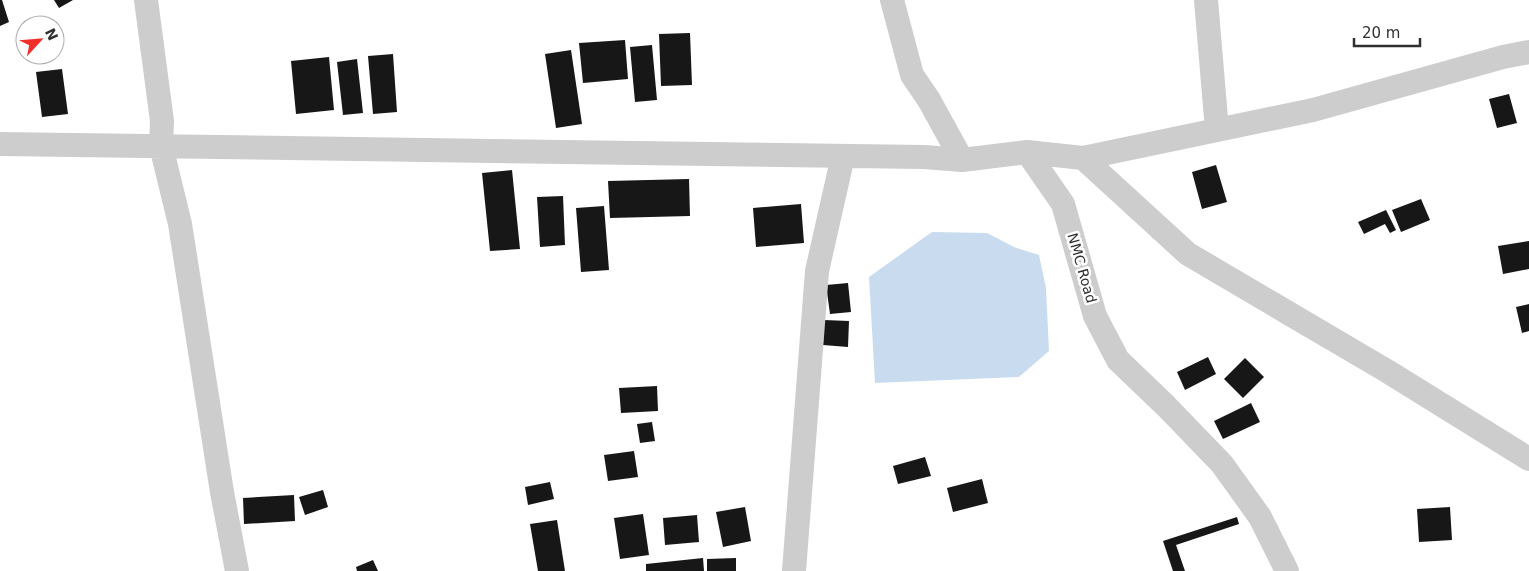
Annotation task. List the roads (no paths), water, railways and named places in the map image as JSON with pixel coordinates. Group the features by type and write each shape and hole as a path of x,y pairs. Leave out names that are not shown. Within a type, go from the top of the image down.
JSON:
{"street":[{"path":"146,0 162,121 161,146 180,224 236,571"},
{"path":"892,0 912,75 929,100 962,160"},
{"path":"1206,0 1217,130"},
{"path":"0,144 924,157 962,160 1027,152 1083,158 1313,110 1503,57 1529,52"},
{"name":"NMC Road","path":"1027,152 1063,204 1095,316 1118,360 1222,464 1260,517 1287,571"},
{"path":"794,571 816,271 843,156"},
{"path":"1083,158 1188,254 1529,459"}],"water":[{"path":"932,232 987,233 1014,247 1039,255 1046,288 1049,351 1019,377 875,383 869,277"}]}
